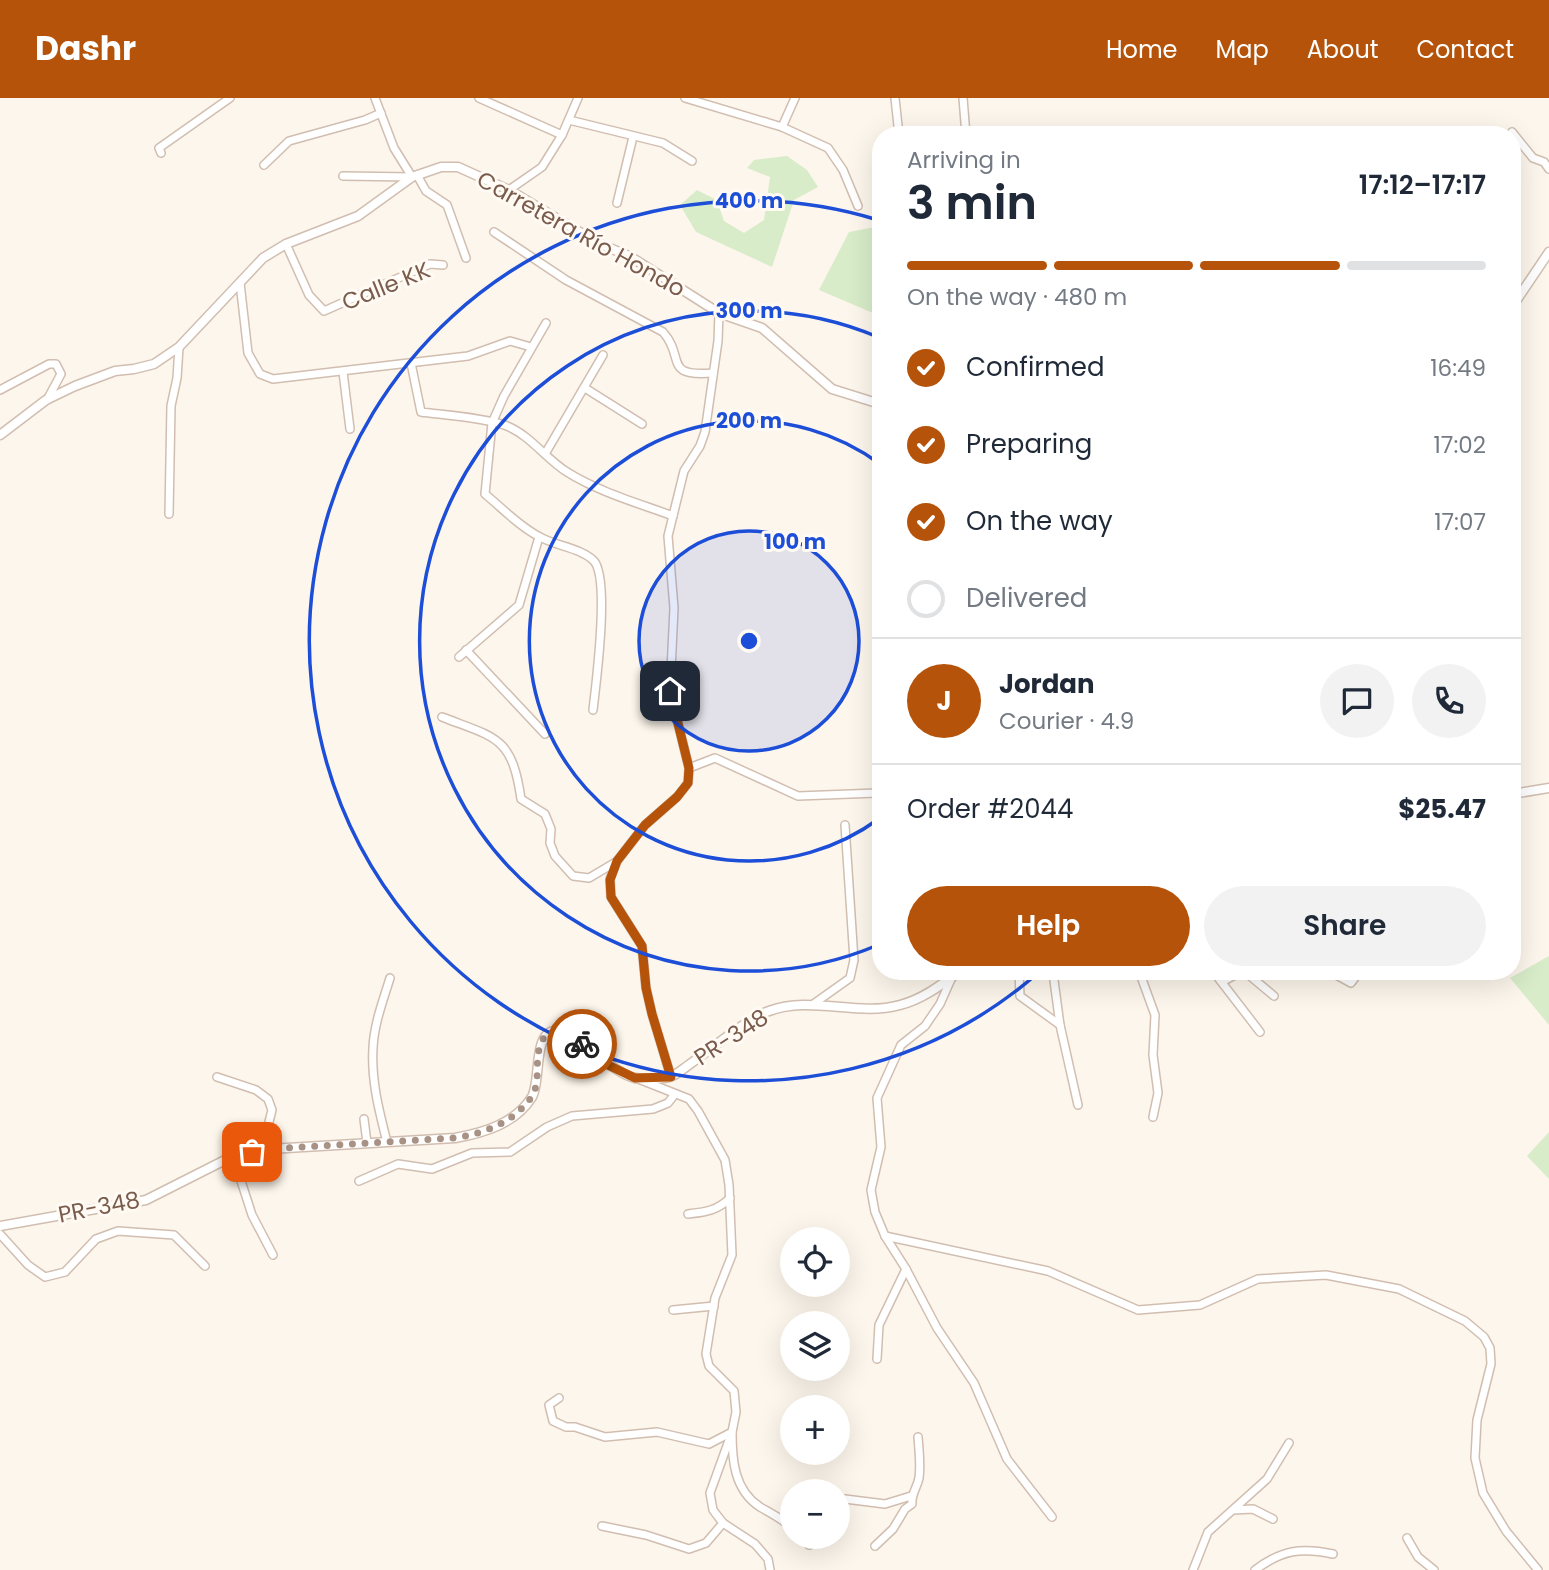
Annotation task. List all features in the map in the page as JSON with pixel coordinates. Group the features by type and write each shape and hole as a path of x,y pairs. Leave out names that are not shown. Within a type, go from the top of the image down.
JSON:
{"street":[{"path":"161,153 159,148 230,98"},
{"path":"375,98 394,148 426,191 447,205 466,258"},
{"path":"479,98 562,135"},
{"path":"509,190 542,167 562,135 578,98"},
{"path":"685,98 782,127 828,148 843,170 858,206"},
{"path":"782,127 795,98"},
{"path":"895,98 898,126"},
{"path":"962,98 965,126"},
{"path":"264,165 289,141 381,113"},
{"path":"569,120 663,143 692,161"},
{"path":"617,203 634,137"},
{"path":"1521,143 1533,158 1544,162 1549,169"},
{"name":"Carretera Río Hondo","path":"0,435 46,400 93,377 154,363 179,347 263,258 286,244 358,216 414,176 441,167 458,167 509,190 598,243 631,257 719,313 762,328 832,389 872,402"},
{"path":"343,176 414,176"},
{"path":"494,232 566,280 663,332 671,342 677,367 683,372 713,373"},
{"name":"Calle KK","path":"286,244 309,295 324,311 430,264 443,265"},
{"path":"1521,293 1549,252"},
{"path":"237,286 248,353 260,374 273,379 468,356 510,341 531,348"},
{"path":"671,1077 646,988 642,946 611,897 610,880 617,861 645,825 677,797 688,783 689,768 670,691 674,608 668,537 684,471 700,446 705,432 718,341 719,313"},
{"path":"546,323 504,396 492,423 485,494 539,537 587,556 596,564 601,624 593,710"},
{"path":"169,514 171,406 177,378 179,347"},
{"path":"545,454 603,355"},
{"path":"411,363 421,412 505,425 522,434 555,464 587,483 673,516"},
{"path":"0,390 49,364 56,364 61,374 46,400"},
{"path":"343,372 350,429"},
{"path":"585,388 642,425"},
{"path":"459,657 519,605 539,537"},
{"path":"466,650 545,734"},
{"path":"442,717 497,739 513,760 521,799 545,814 551,829 550,843 555,856 573,876 589,878 617,861"},
{"path":"689,768 715,758 798,796 872,793"},
{"path":"1521,793 1549,788"},
{"path":"812,1005 850,978 853,960 845,824"},
{"path":"387,1142 376,1098 373,1049 375,1028 390,978"},
{"name":"PR-348","path":"0,1226 146,1200 233,1156 270,1149 455,1138 482,1133 511,1119 531,1097 538,1080 540,1046 547,1034 554,1031 569,1034 608,1065 635,1078 671,1077 765,1012 785,1005 874,1009 900,1005 927,994 947,980"},
{"path":"953,980 925,1026 901,1045 877,1098 881,1147 871,1190 875,1212 885,1236 937,1328 974,1383 1007,1459 1052,1517"},
{"path":"1019,980 1020,996 1060,1025"},
{"path":"1054,980 1060,1025 1078,1105"},
{"path":"1142,980 1156,1015 1153,1055 1158,1093 1153,1116"},
{"path":"1226,980 1222,982 1260,1032"},
{"path":"1254,980 1274,996"},
{"path":"217,1077 256,1090 268,1099 272,1110 267,1130 270,1149"},
{"path":"635,1078 689,1099 725,1160 730,1198 732,1255 714,1306 706,1354 709,1366 734,1391 736,1412 732,1432 710,1493 713,1510 723,1523 755,1544 768,1559 770,1570"},
{"path":"359,1181 398,1164 432,1169 472,1153 510,1152 547,1127 572,1116 653,1109 668,1103 675,1094"},
{"path":"364,1119 367,1143"},
{"path":"233,1156 252,1215 273,1255"},
{"path":"688,1214 708,1212 722,1206 730,1198"},
{"path":"0,1234 27,1265 45,1277 65,1272 96,1239 118,1231 174,1235 205,1266"},
{"path":"885,1236 1048,1271 1138,1310 1200,1305 1258,1279 1326,1275 1399,1289 1465,1321 1484,1337 1490,1348 1491,1364 1477,1420 1475,1458 1483,1493 1506,1531 1538,1570"},
{"path":"880,1354 879,1325 906,1269"},
{"path":"673,1310 714,1306"},
{"path":"559,1398 549,1405 553,1421 605,1437 657,1432 709,1444 732,1432"},
{"path":"732,1432 732,1462 742,1489 757,1505 780,1518"},
{"path":"850,1500 885,1504 911,1496 917,1488 919,1475 918,1437"},
{"path":"1193,1570 1208,1532 1267,1479 1289,1443"},
{"path":"875,1546 893,1529 905,1509 912,1504 911,1496"},
{"path":"1232,1510 1253,1509 1273,1519"},
{"path":"602,1526 646,1535 689,1549 706,1544 723,1523"},
{"path":"1407,1538 1418,1557 1434,1570"},
{"path":"1255,1570 1289,1552 1309,1549 1333,1554"}],"green space":[{"path":"787,156 807,170 818,187 794,200 772,267 696,232 680,205 697,190 717,200 724,221 744,233 764,220 770,177 747,168 754,160"},
{"path":"872,228 872,313 819,290 849,232"},
{"path":"1549,956 1549,1025 1512,980 1521,980 1521,972"},
{"path":"1549,1132 1549,1179 1527,1156"}],"way so far":[{"path":"252,1152 455,1138 482,1133 511,1119 531,1097 538,1080 540,1046 547,1034 554,1031 569,1034 582,1044"}],"route":[{"path":"582,1044 608,1065 635,1078 671,1077 646,988 642,946 611,897 610,880 617,861 645,825 677,797 688,783 689,768 670,691"}]}
